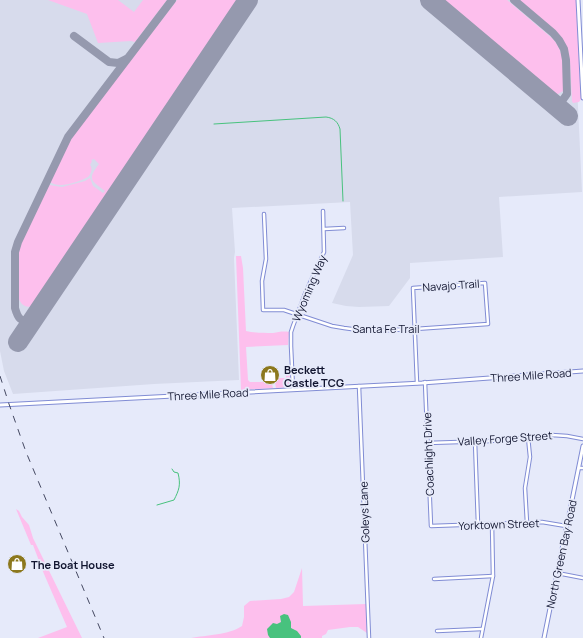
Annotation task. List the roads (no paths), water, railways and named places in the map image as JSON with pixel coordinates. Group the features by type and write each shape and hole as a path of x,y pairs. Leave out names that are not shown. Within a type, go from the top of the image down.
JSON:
{"street":[{"path":"578,0 583,98"},
{"name":"Wyoming Way","path":"293,389 290,339 297,314 324,252 323,211"},
{"name":"Santa Fe Trail","path":"264,214 266,261 262,281 263,310 284,310 326,324 354,330 377,331 488,324"},
{"path":"324,229 344,228"},
{"name":"Navajo Trail","path":"415,329 413,288 485,283 488,324"},
{"path":"415,329 417,383"},
{"name":"Three Mile Road","path":"0,405 417,383 583,371"},
{"name":"Coachlight Drive","path":"425,382 431,526"},
{"name":"Goleys Lane","path":"359,386 368,638"},
{"name":"Valley Forge Street","path":"428,443 505,440 552,434 583,439"},
{"path":"527,523 526,488 530,457 528,437"},
{"path":"475,441 478,524"},
{"name":"North Green Bay Road","path":"544,638 583,446"},
{"name":"Yorktown Street","path":"431,526 548,523 566,526"},
{"path":"481,638 493,576 492,524"},
{"path":"557,573 583,578"},
{"path":"434,579 493,576"},
{"path":"437,631 482,629"}],"waterway":[{"path":"214,124 326,117 333,119 337,122 340,129 343,201"},
{"path":"157,505 174,500 177,493 179,487 179,477 178,473 174,472 172,469"}],"railway":[{"path":"0,376 26,452 104,638"}],"place":[{"name":"Beckett Castle TCG","path":"270,375"},
{"name":"The Boat House","path":"17,564"}]}
